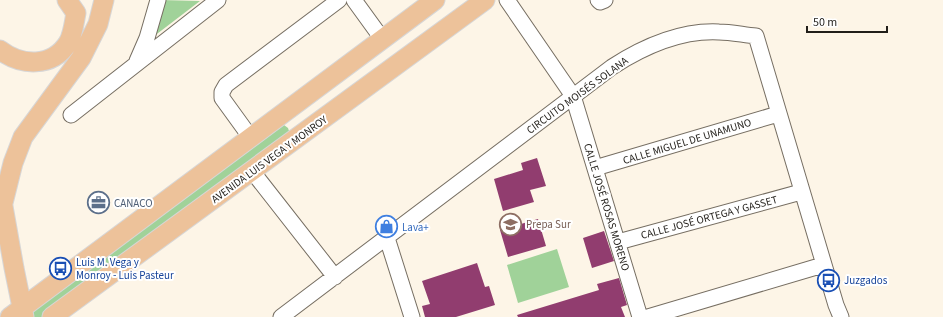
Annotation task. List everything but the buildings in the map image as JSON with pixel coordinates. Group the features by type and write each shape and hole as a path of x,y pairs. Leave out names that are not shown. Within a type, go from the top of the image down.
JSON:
{"main road":[{"path":"0,50 19,60 31,63 49,60 60,53 68,42 76,13 68,0"},
{"path":"2,207 13,163 23,137 81,58 98,24 104,0"},
{"path":"0,181 2,207 19,314 283,113 435,0"},
{"path":"441,0 457,20"},
{"name":"AVENIDA LUIS VEGA Y MONROY","path":"52,317 485,0"},
{"path":"283,113 301,135"}],"street":[{"path":"136,62 147,38 158,0"},
{"path":"71,115 136,62 218,0"},
{"path":"251,138 222,98 222,92 226,85 339,0"},
{"path":"354,0 383,40"},
{"name":"CALLE JOSÉ ROSAS MORENO","path":"507,0 573,96 640,317"},
{"path":"598,0 600,2 605,0"},
{"name":"CIRCUITO MOISÉS SOLANA","path":"280,317 387,238 612,67 652,45 691,34 719,32 756,36 823,265 841,317"},
{"name":"CALLE MIGUEL DE UNAMUNO","path":"595,168 778,114"},
{"path":"252,171 335,277"},
{"name":"CALLE JOSÉ ORTEGA Y GASSET","path":"618,242 801,192"},
{"path":"387,238 412,317"},
{"path":"648,317 823,265"}],"green space":[{"path":"160,0 200,1 149,40"},
{"path":"284,125 288,128 290,134 44,317 25,317"},
{"path":"557,249 569,287 518,303 507,265"}],"place":[{"name":"CANACO","path":"98,203"},
{"name":"Prepa Sur","path":"511,224"},
{"name":"Lava+","path":"387,227"},
{"name":"Luis M. Vega y Monroy - Luis Pasteur","path":"61,268"},
{"name":"Juzgados","path":"828,280"}]}
